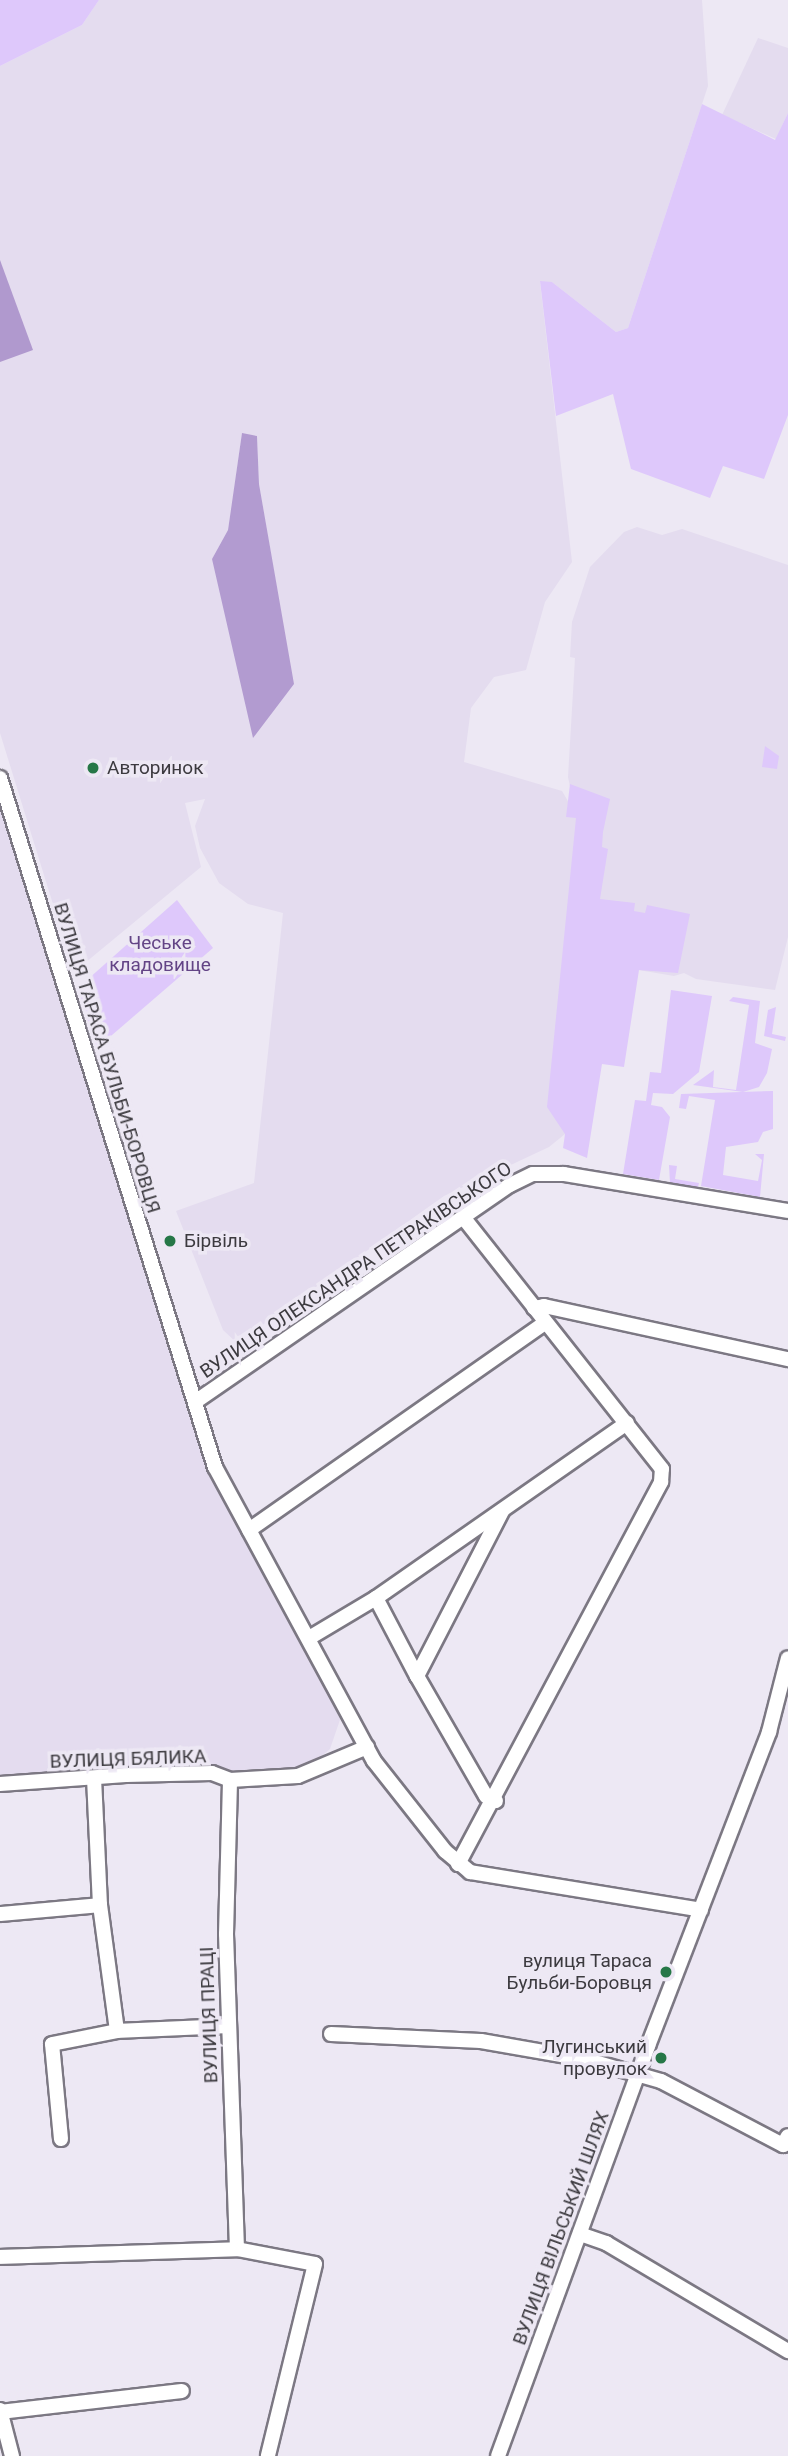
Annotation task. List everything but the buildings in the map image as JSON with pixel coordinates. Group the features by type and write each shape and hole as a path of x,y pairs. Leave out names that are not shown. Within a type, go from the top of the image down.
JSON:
{"street":[{"name":"ВУЛИЦЯ ТАРАСА БУЛЬБИ-БОРОВЦЯ","path":"0,778 215,1468 367,1747 458,1864"},
{"name":"ВУЛИЦЯ ОЛЕКСАНДРА ПЕТРАКІВСЬКОГО","path":"195,1402 510,1185 543,1173 564,1174 788,1211"},
{"path":"463,1217 662,1469 661,1482 496,1801 458,1864 470,1872 701,1910"},
{"path":"534,1308 544,1307 788,1359"},
{"path":"249,1530 545,1323"},
{"path":"309,1638 376,1598 627,1423"},
{"path":"418,1676 503,1509"},
{"path":"376,1598 486,1796 496,1801"},
{"name":"ВУЛИЦЯ ВІЛЬСЬКИЙ ШЛЯХ","path":"498,2456 639,2072 769,1732 788,1658"},
{"name":"ВУЛИЦЯ БЯЛИКА","path":"0,1784 212,1773 230,1780 298,1776 367,1747"},
{"path":"94,1778 100,1905 117,2031"},
{"name":"ВУЛИЦЯ ПРАЦІ","path":"230,1780 228,2026 237,2249"},
{"path":"0,1914 100,1905"},
{"path":"61,2139 52,2044 117,2031 228,2026"},
{"path":"331,2034 481,2041 639,2072 783,2145 788,2136"},
{"path":"580,2234 606,2243 788,2351"},
{"path":"0,2258 237,2249 315,2264 268,2456"},
{"path":"12,2456 0,2411 182,2391"}],"shaded area":[{"path":"99,0 702,0 708,86 628,328 616,332 552,282 540,282 572,562 545,602 526,670 494,677 471,708 464,762 562,791 576,815 568,777 575,658 570,657 572,622 590,567 624,532 637,527 662,535 682,529 788,565 788,937 775,990 696,979 684,973 674,976 562,957 565,1134 549,1147 444,1196 237,1343 223,1330 176,1211 254,1183 283,913 248,904 219,883 200,848 195,826 205,799 185,803 201,867 74,972 0,733 0,66 82,25","holes":["242,434 257,436 259,484 293,683 212,559 228,530"]},
{"path":"758,38 788,48 788,113 776,139 722,115"},
{"path":"0,260 33,350 0,362"},
{"path":"242,433 257,436 259,484 294,684 253,738 212,559 228,530"},
{"path":"0,778 215,1467 344,1708 330,1749 298,1776 0,1784"}],"green space":[{"path":"0,0 99,0 82,25 0,66"},
{"path":"702,104 775,140 788,113 788,415 764,479 723,466 710,498 631,469 613,394 556,416 540,281 552,282 616,332 628,328"},
{"path":"765,746 779,756 777,769 762,767"},
{"path":"570,784 610,799 603,832 602,847 608,849 600,899 635,903 634,911 645,913 647,905 690,914 678,973 639,970 624,1067 602,1064 587,1158 563,1148 565,1134 547,1107 576,818 566,817"},
{"name":"Чеське кладовище","path":"177,900 213,948 97,1048 78,988"},
{"path":"671,990 712,996 699,1072 673,1094 653,1093 651,1105 662,1107 670,1117 659,1180 623,1174 635,1100 646,1101 650,1072 661,1073"},
{"path":"733,997 760,1001 755,1043 772,1049 767,1073 759,1087 743,1092 693,1085 714,1070 713,1087 736,1090 749,1005 729,1001"},
{"path":"776,1007 772,1034 786,1037 785,1041 764,1036 768,1010"},
{"path":"773,1091 773,1129 763,1132 758,1142 726,1147 723,1175 758,1181 762,1160 755,1154 764,1154 760,1197 701,1186 715,1100 689,1096 686,1109 679,1108 681,1094"},
{"path":"669,1165 677,1166 675,1179 699,1183 698,1187 670,1183"}],"place":[{"name":"Авторинок","path":"93,768"},
{"name":"Бірвіль","path":"170,1241"},
{"name":"вулиця Тараса Бульби-Боровця","path":"666,1972"},
{"name":"Лугинський провулок","path":"661,2058"}]}
